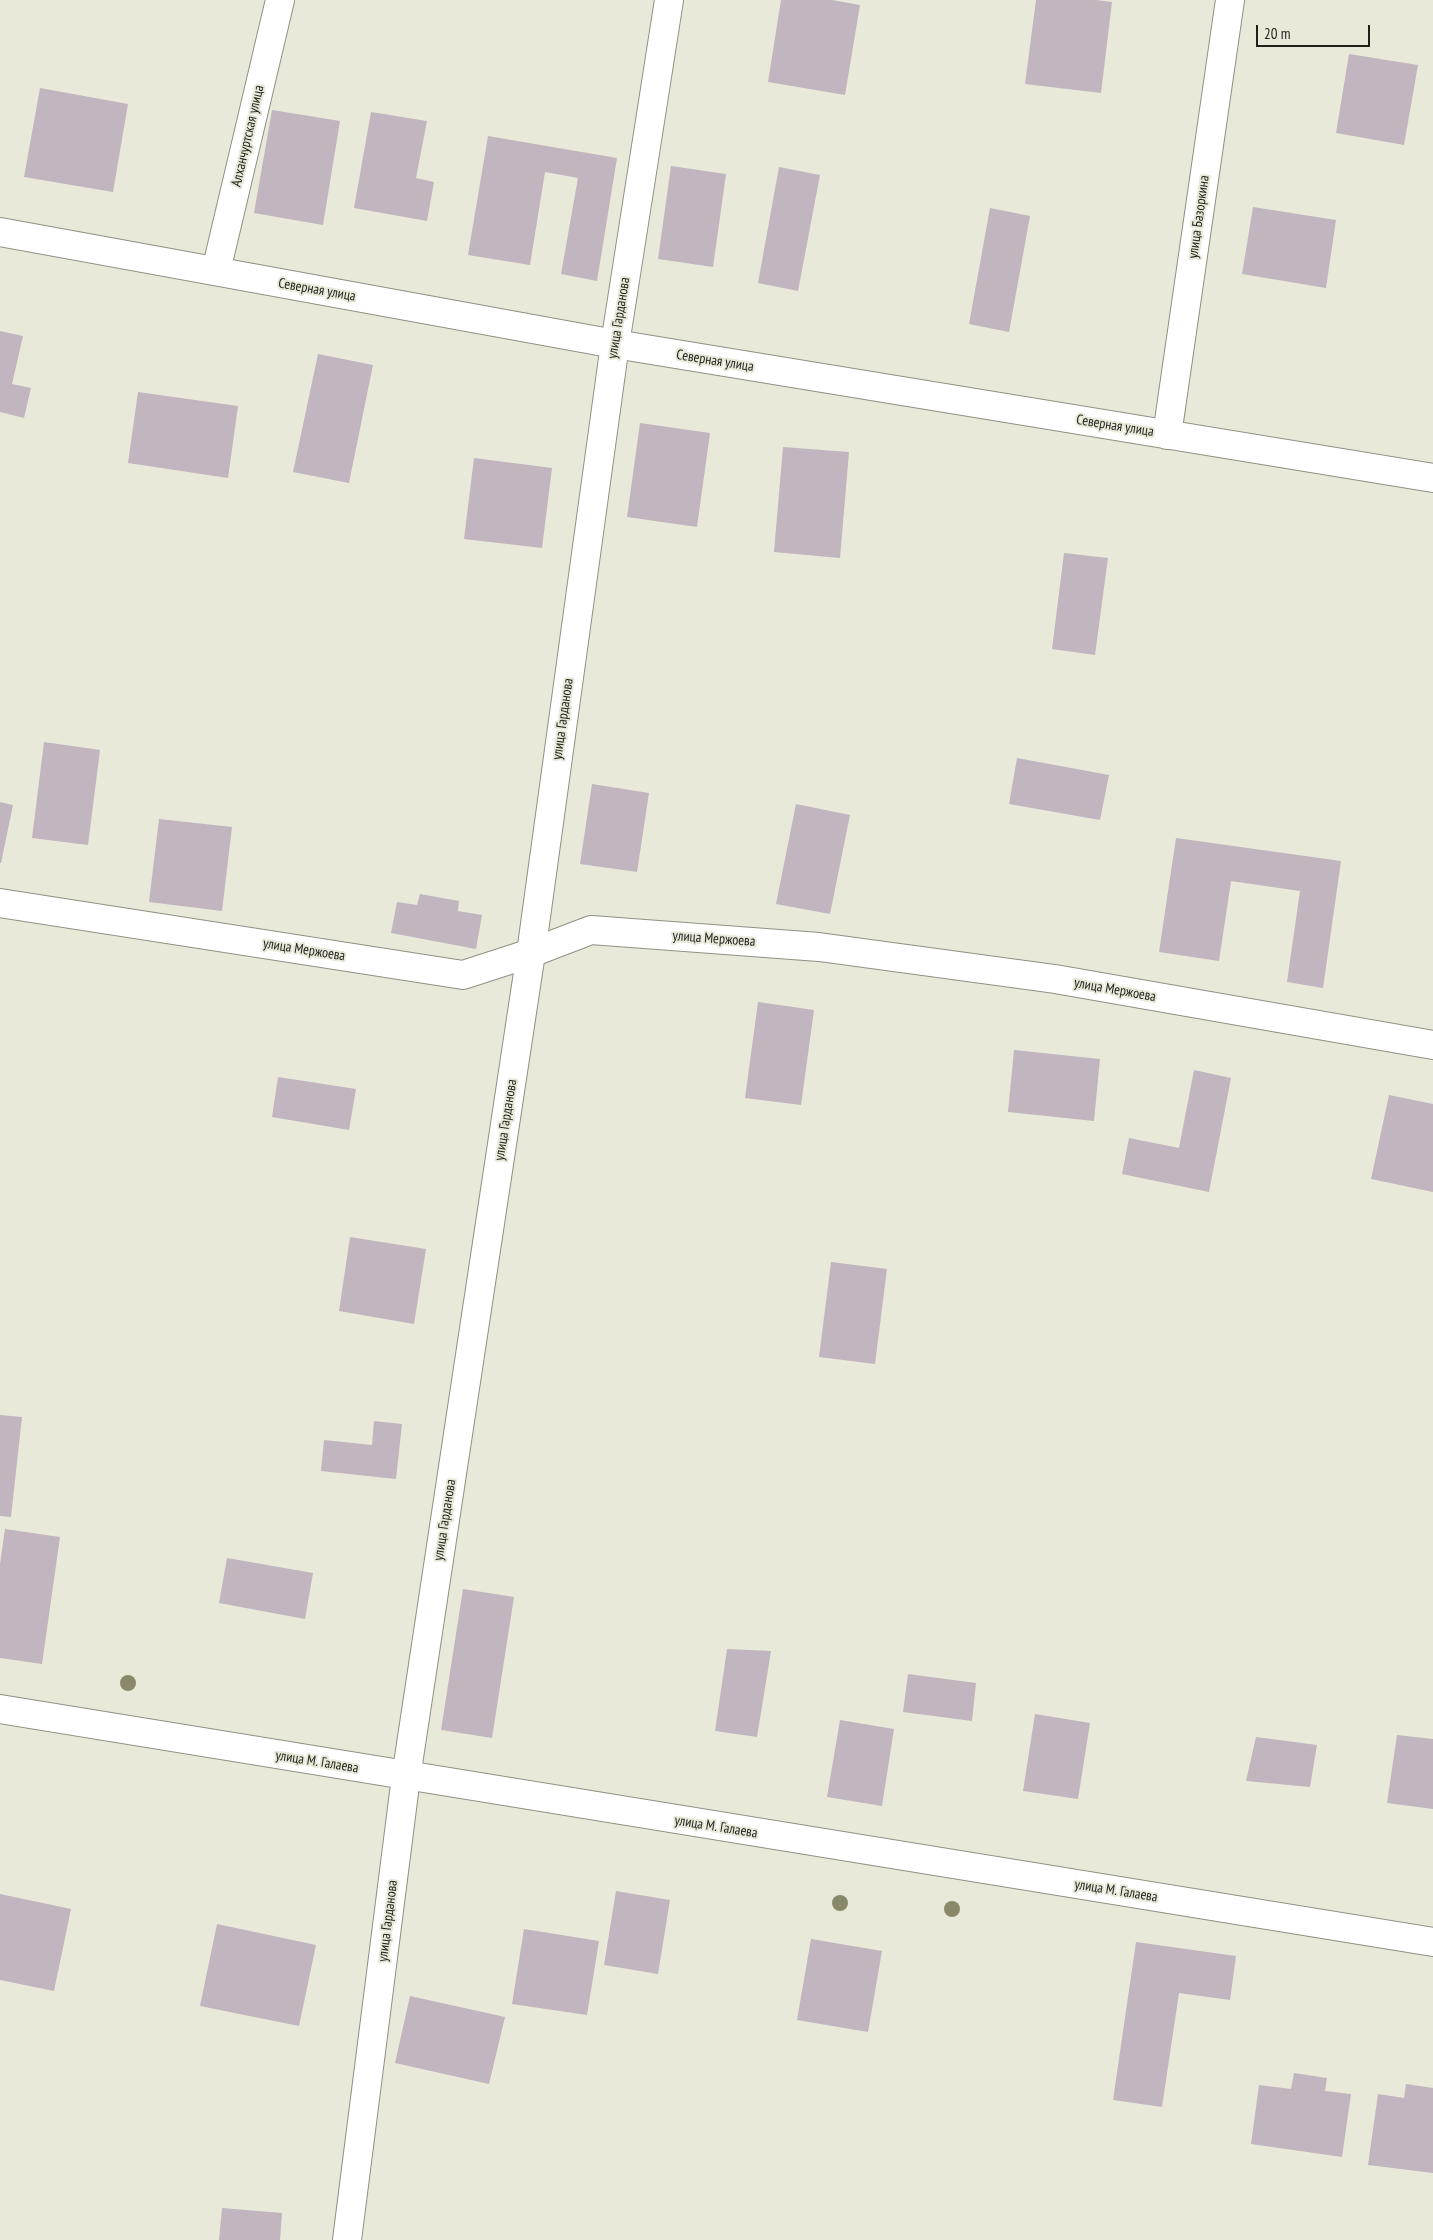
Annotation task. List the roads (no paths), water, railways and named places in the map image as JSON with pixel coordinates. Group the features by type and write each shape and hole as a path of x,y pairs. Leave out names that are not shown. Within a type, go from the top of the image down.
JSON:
{"street":[{"name":"Алханчуртская улица","path":"216,271 280,0"},
{"name":"улица Гарданова","path":"347,2240 406,1776 531,953 615,344 669,0"},
{"name":"улица Базоркина","path":"1167,435 1230,0"},
{"name":"Северная улица","path":"0,232 615,344 1433,478"},
{"name":"улица Мержоева","path":"0,903 463,975 531,953 590,930 819,947 1055,979 1433,1045"},
{"name":"улица М. Галаева","path":"0,1709 1433,1942"}]}
